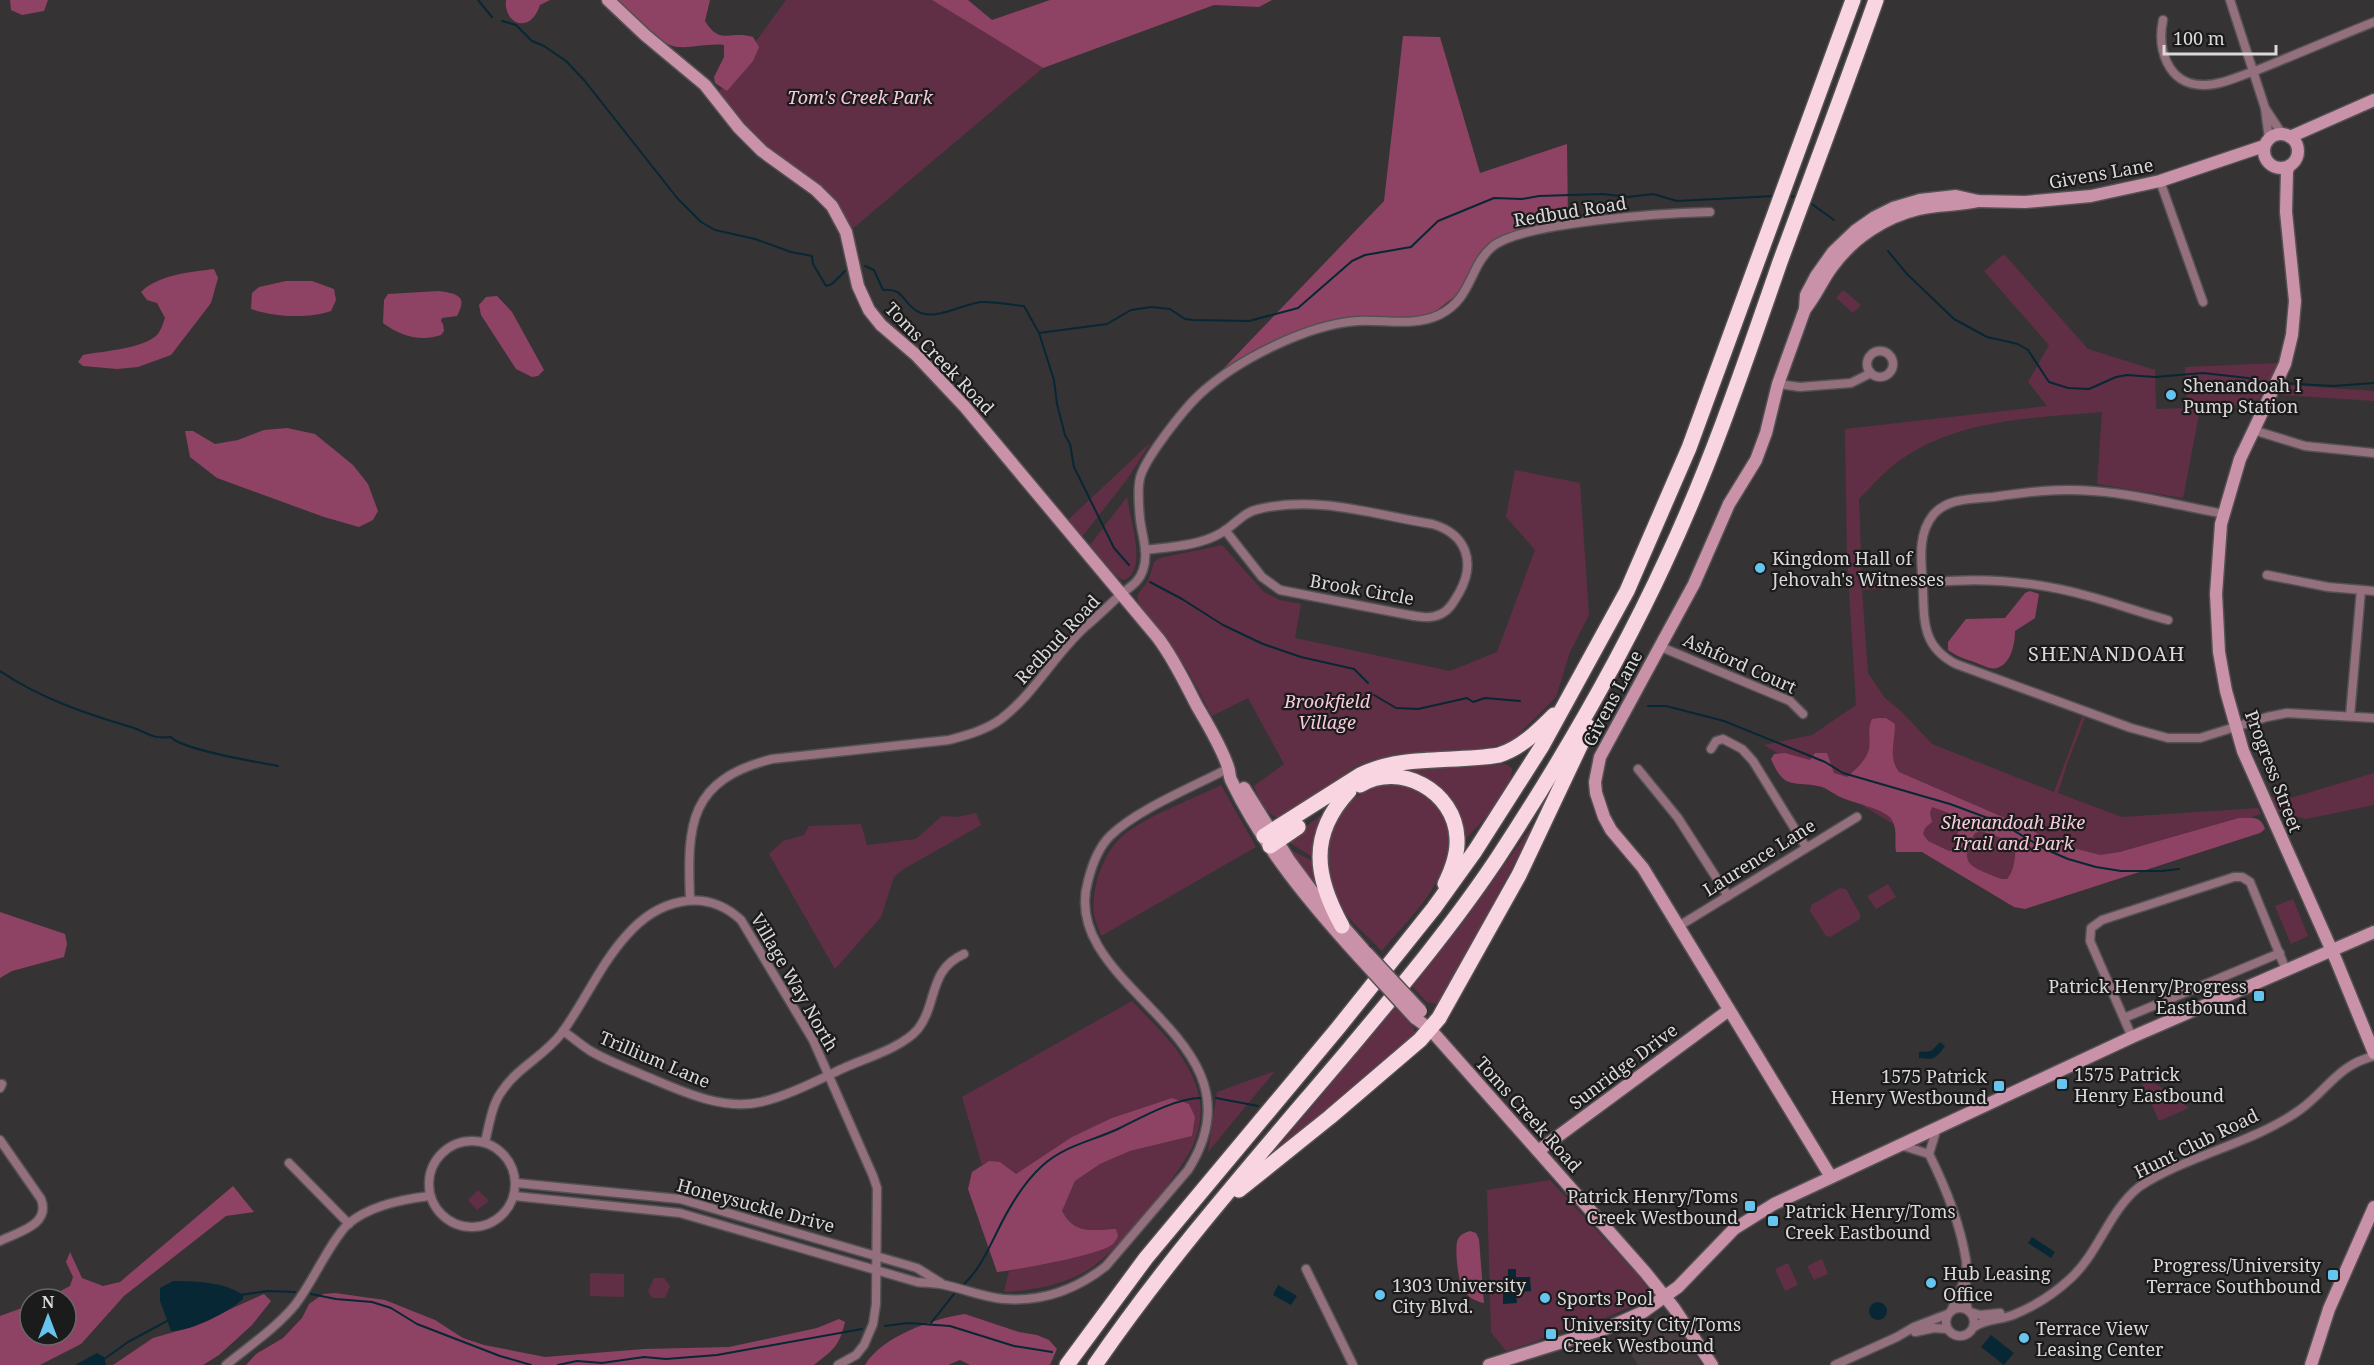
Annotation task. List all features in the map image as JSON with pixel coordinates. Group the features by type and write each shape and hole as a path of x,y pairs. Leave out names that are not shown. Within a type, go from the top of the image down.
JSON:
{"highway":[{"path":"1067,1365 1146,1258 1338,1028 1434,908 1524,775 1572,694 1627,591 1689,448 1853,0"},
{"path":"1095,1365 1164,1272 1214,1210 1392,999 1451,922 1544,787 1610,671 1667,558 1710,456 1876,0"},
{"path":"1214,1210 1330,1117 1420,1040 1445,1009 1529,855 1592,719 1610,671"},
{"path":"1270,839 1376,768 1396,763 1476,758 1506,752 1529,738 1555,714 1572,694"},
{"path":"1270,839 1368,780 1403,777 1421,783 1446,804 1454,820 1457,837 1456,855 1450,874 1434,908"},
{"path":"1342,926 1325,891 1321,874 1320,852 1327,824 1340,801 1349,791"}],"street":[{"name":"Toms Creek Road","path":"608,0 705,85 762,152 816,190 832,206 846,232 858,286 868,310 966,407 1152,630 1172,659 1229,768 1236,774 1270,839 1305,896 1418,1014 1665,1297 1712,1365"},
{"path":"2230,0 2265,108 2298,150"},
{"path":"2163,20 2161,34 2163,55 2172,72 2189,83 2205,86 2252,72 2374,22"},
{"path":"2266,142 2374,100"},
{"path":"2265,108 2269,163 2278,168 2289,166 2296,159 2298,150 2326,120"},
{"name":"Givens Lane","path":"1831,1177 1643,867 1611,830 1604,817 1596,794 1595,782 1603,750 1702,568 1729,504 1756,460 1766,433 1778,384 1805,309 1806,295 1828,259 1847,238 1875,217 1927,198 1956,196 1978,201 2018,202 2070,199 2107,193 2160,181 2227,159 2266,142"},
{"name":"Givens Lane","path":"2227,159 2269,163"},
{"name":"Progress Street","path":"2269,163 2286,212"},
{"name":"Progress Street","path":"2289,166 2286,212 2294,287 2294,322 2290,347 2281,372 2238,465 2224,514 2217,557 2217,636 2223,678 2236,728 2268,810 2332,951 2374,1054"},
{"path":"2160,181 2203,302"},
{"name":"Redbud Road","path":"690,899 689,848 693,821 704,799 727,776 748,765 772,759 949,740 977,732 1000,720 1027,695 1082,630 1135,584 1141,576 1146,560 1138,492 1144,467 1191,403 1238,365 1275,347 1332,325 1369,320 1414,321 1440,315 1463,295 1481,261 1491,248 1512,236 1651,214 1710,212"},
{"path":"1778,384 1800,387 1851,383 1870,373"},
{"path":"2253,430 2305,446 2374,453"},
{"path":"2224,514 2146,498 2083,490 2037,491 1951,502 1936,512 1924,532 1925,620 1930,640 1944,657 1956,664 2160,737 2200,738 2287,713 2374,718"},
{"name":"Brook Circle","path":"1145,550 1201,540 1225,530 1245,514 1260,508 1314,505 1341,507 1432,524 1445,529 1462,545 1467,558 1468,573 1456,598 1445,612 1430,617 1409,615 1280,590 1262,577 1225,530"},
{"path":"2267,575 2374,591"},
{"path":"1923,583 1974,580 2040,585 2086,595 2168,620"},
{"path":"2350,716 2361,590"},
{"name":"Ashford Court","path":"1661,647 1790,702 1803,714"},
{"path":"1711,749 1716,741 1723,739 1749,756 1806,846"},
{"name":"Honeysuckle Drive","path":"514,1196 680,1213 917,1282 944,1284 1002,1299 1049,1296 1072,1288 1106,1266 1188,1170 1199,1153 1206,1133 1209,1113 1207,1094 1199,1070 1186,1049 1109,961 1097,944 1088,924 1085,903 1086,885 1097,854 1108,838 1124,824 1229,768"},
{"path":"1638,769 1678,818 1728,896"},
{"name":"Laurence Lane","path":"1679,926 1806,846 1857,817"},
{"name":"Toms Creek Road","path":"1270,839 1363,955"},
{"path":"2133,1037 2090,941 2091,928 2102,920 2234,877 2242,877 2250,882 2286,970"},
{"path":"485,1142 501,1092 512,1079 555,1041 627,935 651,914 690,899"},
{"name":"Village Way North","path":"690,899 714,902 741,920 813,1040 877,1188 875,1313 869,1336 856,1355 838,1365"},
{"path":"1489,1365 1618,1324 1643,1312 1665,1297 1691,1274 1724,1238 1742,1223 1774,1204 2133,1037 2374,932"},
{"path":"2124,1018 2280,953"},
{"name":"Trillium Lane","path":"563,1031 612,1062 711,1100 739,1104 760,1102 829,1075 905,1040 917,1030 926,1016 933,987 942,971 953,959 964,954"},
{"name":"Sunridge Drive","path":"1538,1151 1729,1010"},
{"name":"Hunt Club Road","path":"1974,1327 1981,1322 2014,1314 2027,1307 2055,1291 2081,1269 2122,1204 2139,1187 2281,1121 2308,1103 2348,1066 2374,1054"},
{"path":"1937,1128 1929,1154 1956,1223 1966,1261 1969,1311 1974,1318 1974,1327 1969,1334 1961,1337 1953,1335 1947,1329 1945,1321 1966,1277"},
{"path":"0,1140 41,1198 44,1207 37,1223 0,1241"},
{"path":"485,1142 497,1148 507,1158 516,1183 514,1196 508,1209 498,1219 472,1228 445,1219 436,1209 430,1196 429,1176 437,1158 447,1149 458,1143 485,1142"},
{"path":"1900,1145 1929,1154"},
{"path":"289,1163 349,1224"},
{"name":"Honeysuckle Drive","path":"516,1183 680,1199 917,1268 944,1284"},
{"path":"226,1365 283,1318 295,1305 349,1224 364,1214 387,1205 430,1196"},
{"path":"2311,1365 2329,1309 2374,1207"},
{"path":"1306,1269 1353,1365"},
{"name":"Hunt Club Road","path":"1969,1311 1984,1315 2027,1307"},
{"path":"1835,1365 1958,1308 1969,1311"},
{"path":"1897,1336 1934,1328 1947,1329"}],"shaded area":[{"path":"1661,1315 1671,1319 1702,1365 1638,1365 1618,1335"}],"green space":[{"path":"10,0 48,0 44,11 22,15 11,10"},
{"path":"506,0 550,0 540,5 536,15 530,21 518,23 509,15"},
{"path":"615,0 710,0 705,21 710,29 726,36 753,37 759,47 753,61 727,91 715,83 714,77 724,57 724,45 678,47 671,45 644,28"},
{"name":"Tom's Creek Park","path":"786,0 932,0 1043,68 851,230 846,217 830,196 769,150 719,92"},
{"path":"932,0 968,0 992,20 1050,0 1272,0 1259,7 1214,5 1043,68"},
{"path":"1403,36 1440,37 1480,173 1567,144 1568,223 1513,232 1488,245 1459,293 1436,311 1417,318 1332,320 1285,338 1224,368 1384,201"},
{"name":"Shenandoah Bike Trail and Park","path":"2004,254 2088,349 2155,370 2156,409 2187,408 2185,367 2278,363 2259,399 2199,415 2183,498 2097,484 2102,412 1994,423 1942,438 1918,449 1895,464 1859,499 1862,583 1916,578 1916,586 1862,590 1868,673 1885,698 1901,711 1932,744 2054,792 2082,717 2085,718 2058,793 2122,817 2258,808 2261,814 2009,890 1911,835 1764,745 1812,735 1856,705 1847,557 1845,429 2047,406 2028,382 2049,345 1984,271"},
{"path":"214,269 218,278 211,303 171,355 138,367 117,369 83,366 78,362 83,355 132,346 157,335 165,318 157,303 147,300 141,292 148,286 175,275"},
{"path":"286,281 312,281 334,289 336,300 331,311 322,314 291,316 251,309 252,293 259,287"},
{"path":"1843,290 1861,305 1853,313 1836,298"},
{"path":"439,291 456,295 461,300 457,316 442,318 444,331 441,335 418,338 396,331 383,323 384,300 388,294"},
{"path":"497,296 512,312 544,370 538,376 532,377 516,369 481,315 479,305 486,297"},
{"path":"2286,385 2374,391 2374,401 2281,395"},
{"path":"287,428 315,434 353,465 368,484 378,511 373,520 359,527 324,517 217,478 190,457 185,431 193,431 215,444 238,440 264,430"},
{"path":"1151,442 1128,478 1082,537 1068,520"},
{"name":"Brookfield Village","path":"1515,470 1580,483 1589,615 1570,652 1556,697 1510,743 1459,754 1423,756 1401,753 1369,761 1353,768 1287,817 1282,819 1271,814 1261,802 1254,786 1284,764 1248,698 1212,716 1188,671 1139,603 1137,596 1149,579 1154,562 1160,558 1222,545 1264,592 1280,600 1301,604 1295,638 1450,671 1497,652 1535,550 1506,517"},
{"path":"1127,497 1134,530 1136,555 1131,575 1124,580 1117,577 1090,545"},
{"path":"2030,591 2039,594 2035,618 2015,631 2011,653 2002,666 1988,668 1948,650 1948,642 1966,619 2005,618 2025,593"},
{"path":"1886,718 1895,724 1893,755 1899,772 2030,829 2053,843 2100,855 2120,852 2239,818 2258,819 2265,829 2260,833 2025,909 2014,907 1922,852 1896,852 1895,828 1888,816 1875,809 1844,799 1822,787 1786,781 1771,759 1774,754 1785,753 1810,760 1815,753 1827,753 1834,773 1847,777 1868,753 1872,719","holes":["1932,807 1949,813 1960,821 1955,849 1949,851 1928,841 1923,834 1925,828 1932,822 1930,813","1981,831 2014,842 2014,862 2007,879 2001,879 1975,868 1967,859 1967,852 1975,833"]},
{"path":"1505,764 1512,768 1511,777 1502,796 1465,839 1458,813 1446,794 1429,781 1404,770"},
{"path":"2374,773 2374,805 2306,819 2276,811 2269,795 2281,801"},
{"path":"1385,784 1417,790 1436,804 1448,831 1448,850 1443,869 1434,887 1382,951 1352,922 1338,903 1330,885 1327,867 1332,830 1340,814 1367,790"},
{"path":"1221,785 1256,847 1101,936 1094,914 1095,890 1102,865 1115,844 1123,835 1143,822"},
{"path":"1329,809 1314,858 1287,841"},
{"path":"976,813 981,825 902,870 894,877 881,917 835,969 769,854 783,841 804,835 809,826 861,824 867,845 916,839 942,816 957,817"},
{"path":"1541,814 1442,999 1436,1004 1427,1002 1411,985 1459,928"},
{"path":"1287,848 1314,862 1321,891"},
{"path":"1888,884 1896,897 1876,909 1867,896"},
{"path":"1840,888 1846,889 1860,914 1860,919 1830,937 1826,936 1810,911 1811,905"},
{"path":"2293,899 2308,936 2291,944 2275,906"},
{"path":"0,912 65,934 67,944 64,957 12,971 0,978"},
{"path":"1132,1001 1174,1046 1196,1086 1201,1107 1200,1123 1193,1145 1175,1175 1148,1211 1103,1259 1071,1279 1049,1286 1004,1292 1009,1271 1099,1250 1116,1229 1078,1228 1067,1219 1062,1211 1075,1181 1100,1164 1130,1151 1192,1136 1189,1104 1172,1098 1112,1118 1016,1174 989,1161 982,1165 962,1097"},
{"path":"1395,1008 1414,1028 1415,1034 1344,1097 1274,1152"},
{"path":"2135,1068 2189,1108 2159,1121"},
{"path":"1275,1071 1208,1152 1217,1092"},
{"path":"1172,1098 1189,1104 1195,1117 1192,1136 1130,1151 1100,1164 1075,1181 1062,1211 1067,1219 1078,1228 1116,1229 1118,1236 1113,1244 1076,1257 997,1272 968,1189 972,1172 989,1161 1000,1162 1016,1174 1072,1137 1112,1118"},
{"path":"1550,1180 1637,1274 1648,1289 1647,1296 1635,1305 1584,1327 1572,1327 1551,1333 1538,1341 1506,1351 1491,1332 1487,1190"},
{"path":"233,1186 254,1212 226,1216 124,1296 78,1346 78,1287 68,1287 73,1277 66,1262 70,1252 82,1278 103,1286 120,1282"},
{"path":"478,1190 489,1201 477,1210 468,1200"},
{"path":"1470,1231 1476,1233 1479,1239 1484,1303 1478,1302 1466,1293 1458,1273 1458,1239"},
{"path":"1822,1259 1828,1274 1814,1280 1807,1266"},
{"path":"1788,1263 1798,1285 1785,1291 1775,1269"},
{"path":"590,1273 624,1274 624,1297 590,1296"},
{"path":"654,1278 664,1278 670,1286 665,1298 652,1298 648,1291"},
{"path":"335,1293 385,1300 435,1320 463,1338 484,1345 545,1357 644,1349 729,1347 817,1328 839,1319 845,1322 834,1347 814,1365 246,1365 256,1354 283,1338 302,1318 309,1304 323,1294"},
{"path":"264,1294 271,1301 252,1325 219,1355 203,1365 113,1365 153,1338 191,1327"},
{"path":"18,1309 18,1347 75,1347 40,1365 0,1365 0,1316"},
{"path":"965,1314 1049,1340 1057,1349 1050,1365 970,1365 960,1360 948,1365 865,1365 883,1346 909,1330"}],"water":[{"path":"1940,1042 1945,1046 1937,1056 1931,1059 1919,1058 1919,1052 1931,1051"},
{"path":"2032,1237 2055,1252 2051,1258 2028,1243"},
{"path":"1508,1269 1516,1269 1516,1277 1530,1277 1531,1291 1516,1292 1517,1303 1503,1304 1503,1277 1508,1277"},
{"path":"173,1281 200,1282 228,1287 243,1295 243,1299 209,1320 189,1328 171,1331 160,1301 160,1288"},
{"path":"1278,1285 1297,1296 1291,1305 1273,1295"},
{"path":"1878,1302 1884,1305 1887,1311 1884,1317 1878,1320 1872,1317 1869,1311 1872,1305"},
{"path":"1991,1335 2014,1353 2004,1365 1981,1347"},
{"path":"97,1353 104,1357 106,1365 75,1365"}],"waterway":[{"path":"478,0 492,17"},
{"path":"502,21 516,25 532,41 566,61 584,80 678,199 701,222 715,230 812,256 813,264 826,286 832,284 845,271"},
{"path":"1039,333 1107,324 1131,310 1151,307 1170,309 1185,319 1249,321 1298,308 1352,261 1365,255 1411,247 1438,221 1494,198 1522,199 1539,196 1603,194 1628,197 1653,194 1677,201 1774,196"},
{"path":"1786,196 1798,197"},
{"path":"1809,202 1834,220"},
{"path":"1888,251 1907,274 1954,319 1987,337 2018,344 2028,350 2049,382 2068,388 2089,389 2116,377 2127,375 2155,377 2203,373 2248,378 2269,384"},
{"path":"865,266 874,270 883,290 896,291 910,306 921,313 943,313 981,302 1024,306 1039,333 1054,380 1057,404 1065,435 1070,444 1074,467 1114,548 1129,565"},
{"path":"2281,383 2333,386 2374,383"},
{"path":"1150,582 1223,625 1263,644 1301,657 1354,669 1368,683"},
{"path":"0,671 31,689 97,717 150,735 171,737 178,742 204,751 278,766"},
{"path":"1374,695 1396,708 1418,709 1467,698 1473,702 1485,698 1520,701"},
{"path":"1648,706 1666,706 1724,721 1825,762 1843,773 1950,804 1985,817 2068,859 2121,871 2179,869"},
{"path":"964,1284 982,1260 1022,1189 1042,1166 1070,1148 1110,1133 1159,1109 1181,1101 1201,1098"},
{"path":"1216,1098 1258,1106"},
{"path":"240,1295 267,1291 295,1292"},
{"path":"311,1294 372,1302 391,1308 417,1324 500,1356 531,1365"},
{"path":"931,1323 954,1294"},
{"path":"103,1360 128,1342 167,1321"},
{"path":"885,1326 908,1323 950,1326 1014,1346 1052,1352"},
{"path":"558,1365 577,1361 602,1363 644,1357 666,1359 717,1355 862,1329"}],"place":[{"name":"Shenandoah I Pump Station","path":"2171,395"},
{"name":"Kingdom Hall of Jehovah's Witnesses","path":"1760,568"},
{"name":"Patrick Henry/Progress Eastbound","path":"2259,996"},
{"name":"1575 Patrick Henry Eastbound","path":"2062,1084"},
{"name":"1575 Patrick Henry Westbound","path":"1999,1086"},
{"name":"Patrick Henry/Toms Creek Westbound","path":"1750,1206"},
{"name":"Patrick Henry/Toms Creek Eastbound","path":"1773,1221"},
{"name":"Progress/University Terrace Southbound","path":"2333,1275"},
{"name":"Hub Leasing Office","path":"1931,1283"},
{"name":"1303 University City Blvd.","path":"1380,1295"},
{"name":"Sports Pool","path":"1545,1298"},
{"name":"University City/Toms Creek Westbound","path":"1551,1334"},
{"name":"Terrace View Leasing Center","path":"2024,1338"}],"district":[{"name":"SHENANDOAH","path":"2107,653"}]}
